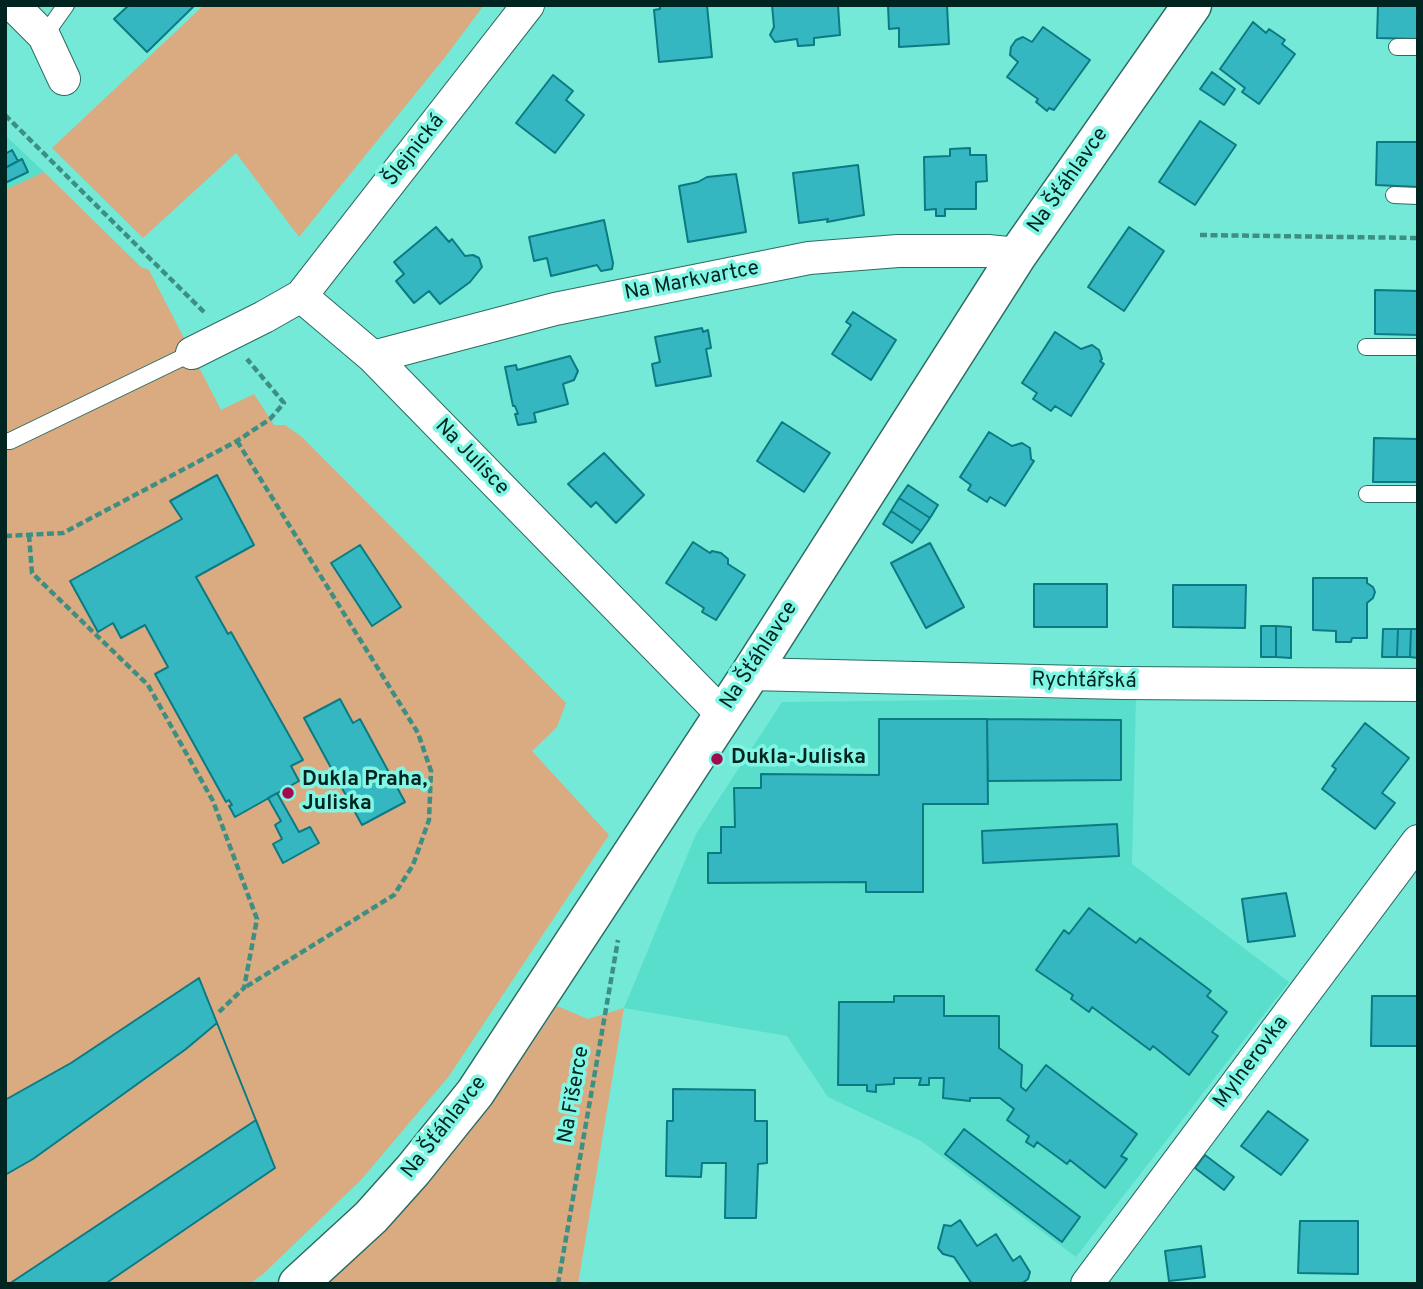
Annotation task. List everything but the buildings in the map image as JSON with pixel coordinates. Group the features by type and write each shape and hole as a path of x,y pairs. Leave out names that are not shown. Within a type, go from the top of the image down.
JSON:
{"street":[{"path":"13,5 44,36 64,79"},
{"name":"Šlejnická","path":"301,296 528,5"},
{"name":"Na Šťáhlavce","path":"298,1284 371,1217 413,1171 475,1093 750,674 1018,254 1192,5"},
{"name":"Na Markvartce","path":"373,357 555,309 809,258 898,251 988,251 1018,254"},
{"path":"192,353 301,296"},
{"name":"Na Julisce","path":"301,296 373,357 722,714"},
{"name":"Rychtářská","path":"750,674 1122,683 1418,685"},
{"name":"Mylnerovka","path":"1087,1284 1418,841"}],"lane":[{"path":"44,36 66,5"},
{"path":"1397,47 1418,47"},
{"path":"1394,195 1418,196"},
{"path":"1367,347 1418,347"},
{"path":"5,441 10,441 192,353"},
{"path":"1367,494 1418,494"}],"path":[{"path":"5,115 228,335 284,403 270,419 237,441 63,533 5,536"},
{"path":"1200,235 1418,238"},
{"path":"219,1012 244,988 394,895 413,865 429,820 431,771 418,733 237,441"},
{"path":"29,535 32,573 148,685 213,801 257,919 244,988"},
{"name":"Na Fišerce","path":"558,1284 618,937"}],"shaded area":[{"path":"204,5 484,5 299,237 236,153 143,238 52,148"},
{"path":"5,135 44,172 5,190"},
{"name":"Dukla Praha, Juliska","path":"44,172 141,267 149,270 221,410 254,394 274,425 285,425 302,437 566,703 557,727 532,751 609,835 449,1076 360,1181 262,1275 249,1284 5,1284 5,190"},
{"path":"1136,698 1132,864 1289,982 1076,1257 921,1141 828,1097 787,1036 624,1008 696,834 782,702"},
{"path":"557,1006 588,1019 624,1008 578,1284 328,1284 385,1230 428,1183 491,1105"}],"place":[{"name":"Dukla-Juliska","path":"717,759"},
{"name":"Dukla Praha, Juliska","path":"288,793"}]}
